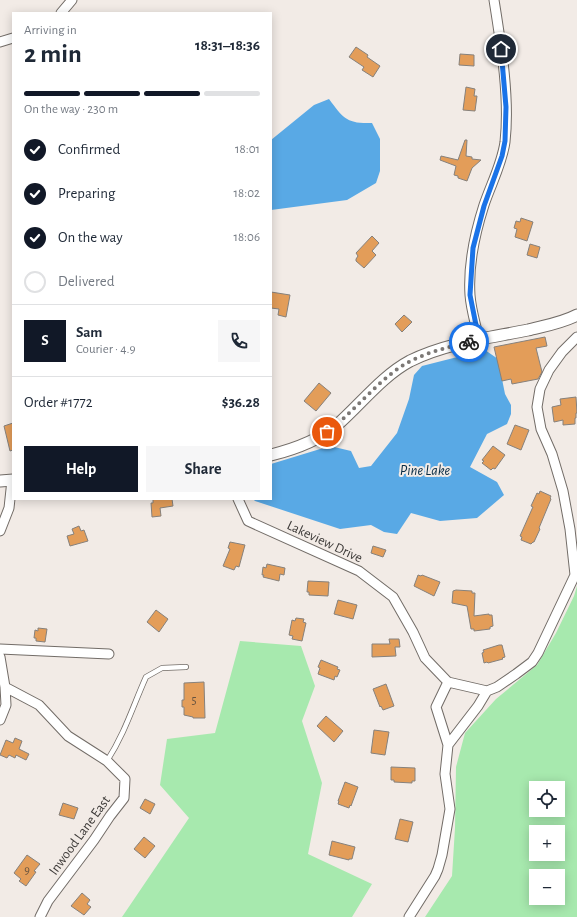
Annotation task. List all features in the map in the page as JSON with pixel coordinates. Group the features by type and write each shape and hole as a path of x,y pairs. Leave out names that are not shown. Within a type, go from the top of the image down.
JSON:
{"street":[{"path":"62,12 72,0"},
{"path":"479,340 470,295 473,248 484,206 502,156 505,141 506,114 500,41 494,0"},
{"path":"0,42 12,38"},
{"path":"272,455 302,446 327,432 386,379 405,364 417,358 438,350 556,323 577,315"},
{"path":"408,917 435,876 442,856 450,809 445,774 448,745 436,707 448,682 487,690 497,687 532,662 538,654 575,575 570,528 563,491 552,454 541,429 537,407 540,389 549,370 562,352 577,337"},
{"path":"0,481 12,480 9,508 0,531"},
{"name":"Lakeview Drive","path":"238,500 248,521 359,571 393,598 413,632 425,658 448,682"},
{"path":"0,649 109,654"},
{"path":"0,657 6,705 0,720"},
{"name":"Inwood Lane East","path":"4,687 39,705 68,736 107,761 125,779 124,798 48,901 40,917"},
{"path":"448,745 478,706 487,690"}],"lane":[{"path":"107,761 118,744 146,677 162,668 186,667"}],"green space":[{"path":"577,586 577,917 425,917 452,876 455,828 456,767 465,733 496,699 537,665 556,633 574,596"},
{"path":"240,641 301,646 315,686 302,721 322,783 308,854 372,884 352,917 122,917 189,818 160,785 167,739 215,733"}],"water":[{"path":"329,99 342,115 351,121 372,123 380,139 380,171 376,183 347,200 272,210 272,139 314,105"},
{"name":"Pine Lake","path":"485,350 498,359 505,394 511,405 511,414 507,424 487,434 470,467 497,482 504,495 477,518 440,521 411,513 397,534 384,532 371,525 340,529 254,500 272,500 272,464 330,446 351,451 359,468 371,466 397,433 409,399 414,375 422,366"}],"building":[{"path":"356,47 380,66 373,77 362,70 364,67 349,57"},
{"path":"460,54 474,55 474,66 459,65"},
{"path":"466,87 475,89 474,96 477,96 475,111 463,110"},
{"path":"465,140 467,140 466,156 472,157 472,159 481,160 472,168 467,181 454,175 456,166 440,160 441,156 458,160"},
{"path":"521,218 533,222 527,241 515,237 517,229 514,228 516,221 520,222"},
{"path":"372,236 379,243 372,251 376,255 364,268 356,261 358,256 356,253"},
{"path":"530,244 540,247 537,258 527,255"},
{"path":"272,292 290,295 286,317 278,315 279,309 272,308"},
{"path":"404,315 412,322 402,332 395,324"},
{"path":"545,337 547,346 536,348 542,372 538,379 512,384 511,379 502,381 494,347"},
{"path":"319,383 331,393 316,411 304,401"},
{"path":"576,397 577,413 575,424 563,425 563,420 554,422 552,407 561,405 560,399"},
{"path":"12,423 12,450 10,451 4,426"},
{"path":"515,425 529,430 521,450 507,444"},
{"path":"493,446 505,455 495,469 493,468 491,470 482,463 484,461 482,460"},
{"path":"540,491 551,496 551,499 539,528 540,529 534,542 531,544 521,540 522,537 520,536 533,507 531,506 537,493 539,494"},
{"path":"153,500 172,500 173,506 160,508 161,516 152,517 151,503 153,503"},
{"path":"79,526 81,531 84,530 88,541 70,546 67,536 74,534 72,529"},
{"path":"230,542 245,545 239,567 236,566 234,570 223,566 230,549 228,548"},
{"path":"373,546 386,550 383,557 371,553"},
{"path":"267,564 285,568 284,575 280,574 279,581 263,577 263,567 266,568"},
{"path":"418,575 422,575 440,582 434,596 414,586"},
{"path":"308,581 329,582 328,596 309,595 309,592 307,592"},
{"path":"453,591 472,591 472,593 475,593 474,616 492,615 493,626 490,627 490,629 474,631 474,629 471,629 467,606 452,603"},
{"path":"338,600 357,605 353,619 334,614"},
{"path":"156,610 168,619 159,632 147,622"},
{"path":"296,618 304,619 303,622 306,623 302,641 292,639 293,636 289,635 292,620 295,621"},
{"path":"38,628 47,629 45,642 36,641 36,638 34,638 35,630 38,631"},
{"path":"389,639 399,639 400,647 395,647 396,656 372,657 372,644 390,644"},
{"path":"502,645 505,657 502,658 503,659 484,663 482,653 484,652 483,650"},
{"path":"321,660 338,667 337,669 340,670 337,677 335,676 334,680 318,674 320,668 318,667"},
{"path":"204,682 205,718 193,718 184,715 182,700 184,700 184,683"},
{"path":"386,684 394,706 383,710 381,706 380,707 373,689"},
{"path":"326,716 343,731 334,742 317,726"},
{"path":"374,730 389,732 385,755 371,753"},
{"path":"15,738 22,741 19,749 29,754 26,760 16,755 15,758 9,755 7,758 0,755 6,740 13,743"},
{"path":"391,767 415,768 415,781 412,781 412,783 394,782 394,780 391,780"},
{"path":"345,782 358,787 349,808 338,804"},
{"path":"145,799 155,804 150,814 140,808"},
{"path":"63,803 78,808 74,819 59,815"},
{"path":"400,819 413,822 408,842 395,839"},
{"path":"144,837 155,846 145,858 134,849"},
{"path":"332,841 355,847 352,859 349,860 329,855"},
{"path":"27,855 40,864 34,871 36,872 26,886 19,881 21,879 14,873"},
{"path":"82,893 90,900 87,904 91,907 84,915 71,906"}],"way so far":[{"path":"327,432 336,426 400,367 424,355 469,342"}],"route":[{"path":"469,342 479,340 470,295 473,248 484,206 502,156 505,141 506,107 501,49"}]}
